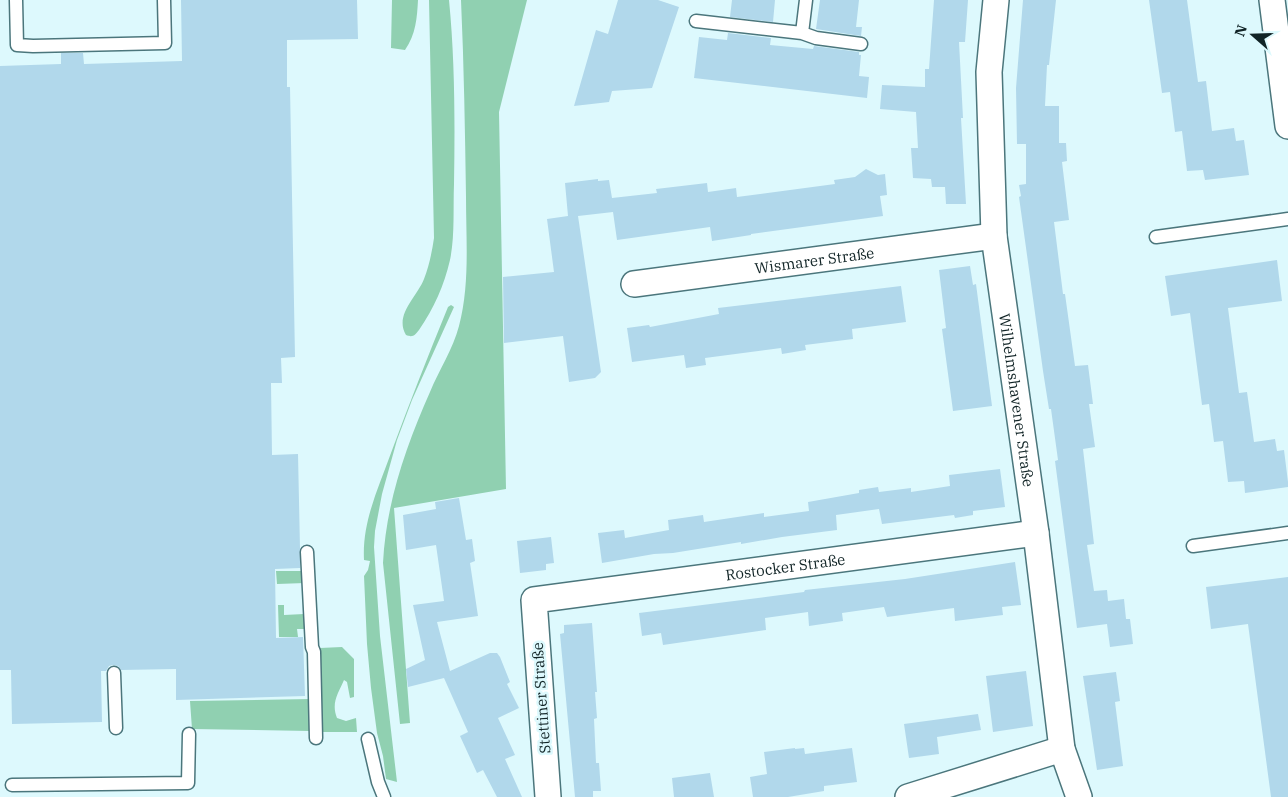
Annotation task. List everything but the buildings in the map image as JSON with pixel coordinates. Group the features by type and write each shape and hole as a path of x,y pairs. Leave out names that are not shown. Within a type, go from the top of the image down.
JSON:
{"street":[{"name":"Wilhelmshavener Straße","path":"996,0 989,72 994,236 1036,532 1062,749 1080,797"},
{"path":"1272,0 1288,126"},
{"name":"Wismarer Straße","path":"634,284 994,236"},
{"name":"Rostocker Straße","path":"534,600 1036,532"},
{"name":"Stettiner Straße","path":"534,600 548,797"},
{"path":"908,797 1062,749"}],"lane":[{"path":"16,0 17,45 33,46 165,43 164,0"},
{"path":"802,33 806,0"},
{"path":"696,21 802,33 816,38 861,44"},
{"path":"1156,237 1288,219"},
{"path":"1193,546 1288,533"},
{"path":"307,552 312,647 314,652 316,738"},
{"path":"114,673 116,728"},
{"path":"12,785 188,783 189,734"},
{"path":"368,739 378,782 384,797"}],"green space":[{"path":"392,0 418,0 414,32 405,50 391,48"},
{"path":"429,0 449,0 454,92 452,251 442,288 434,305 414,336 410,336 406,335 403,328 403,320 408,306 424,279 434,238"},
{"path":"461,0 527,0 499,112 506,489 394,508 410,723 400,724 383,563 388,519 405,454 421,412 450,351 459,326 465,295 467,246"},
{"path":"451,305 454,307 412,400 397,440 382,494 375,531 374,547 380,636 397,782 386,779 377,733 367,644 364,576 370,561 364,560 364,546 368,519 376,493 419,380 448,307"},
{"path":"301,565 304,565 305,583 277,584 276,571 301,571"},
{"path":"278,605 284,605 284,615 304,614 304,629 297,629 298,637 279,637"},
{"path":"342,647 354,659 354,697 350,698 347,682 344,680 336,699 335,713 337,718 346,721 356,718 357,732 321,732 320,648"},
{"path":"311,699 310,731 192,729 190,701"}]}
